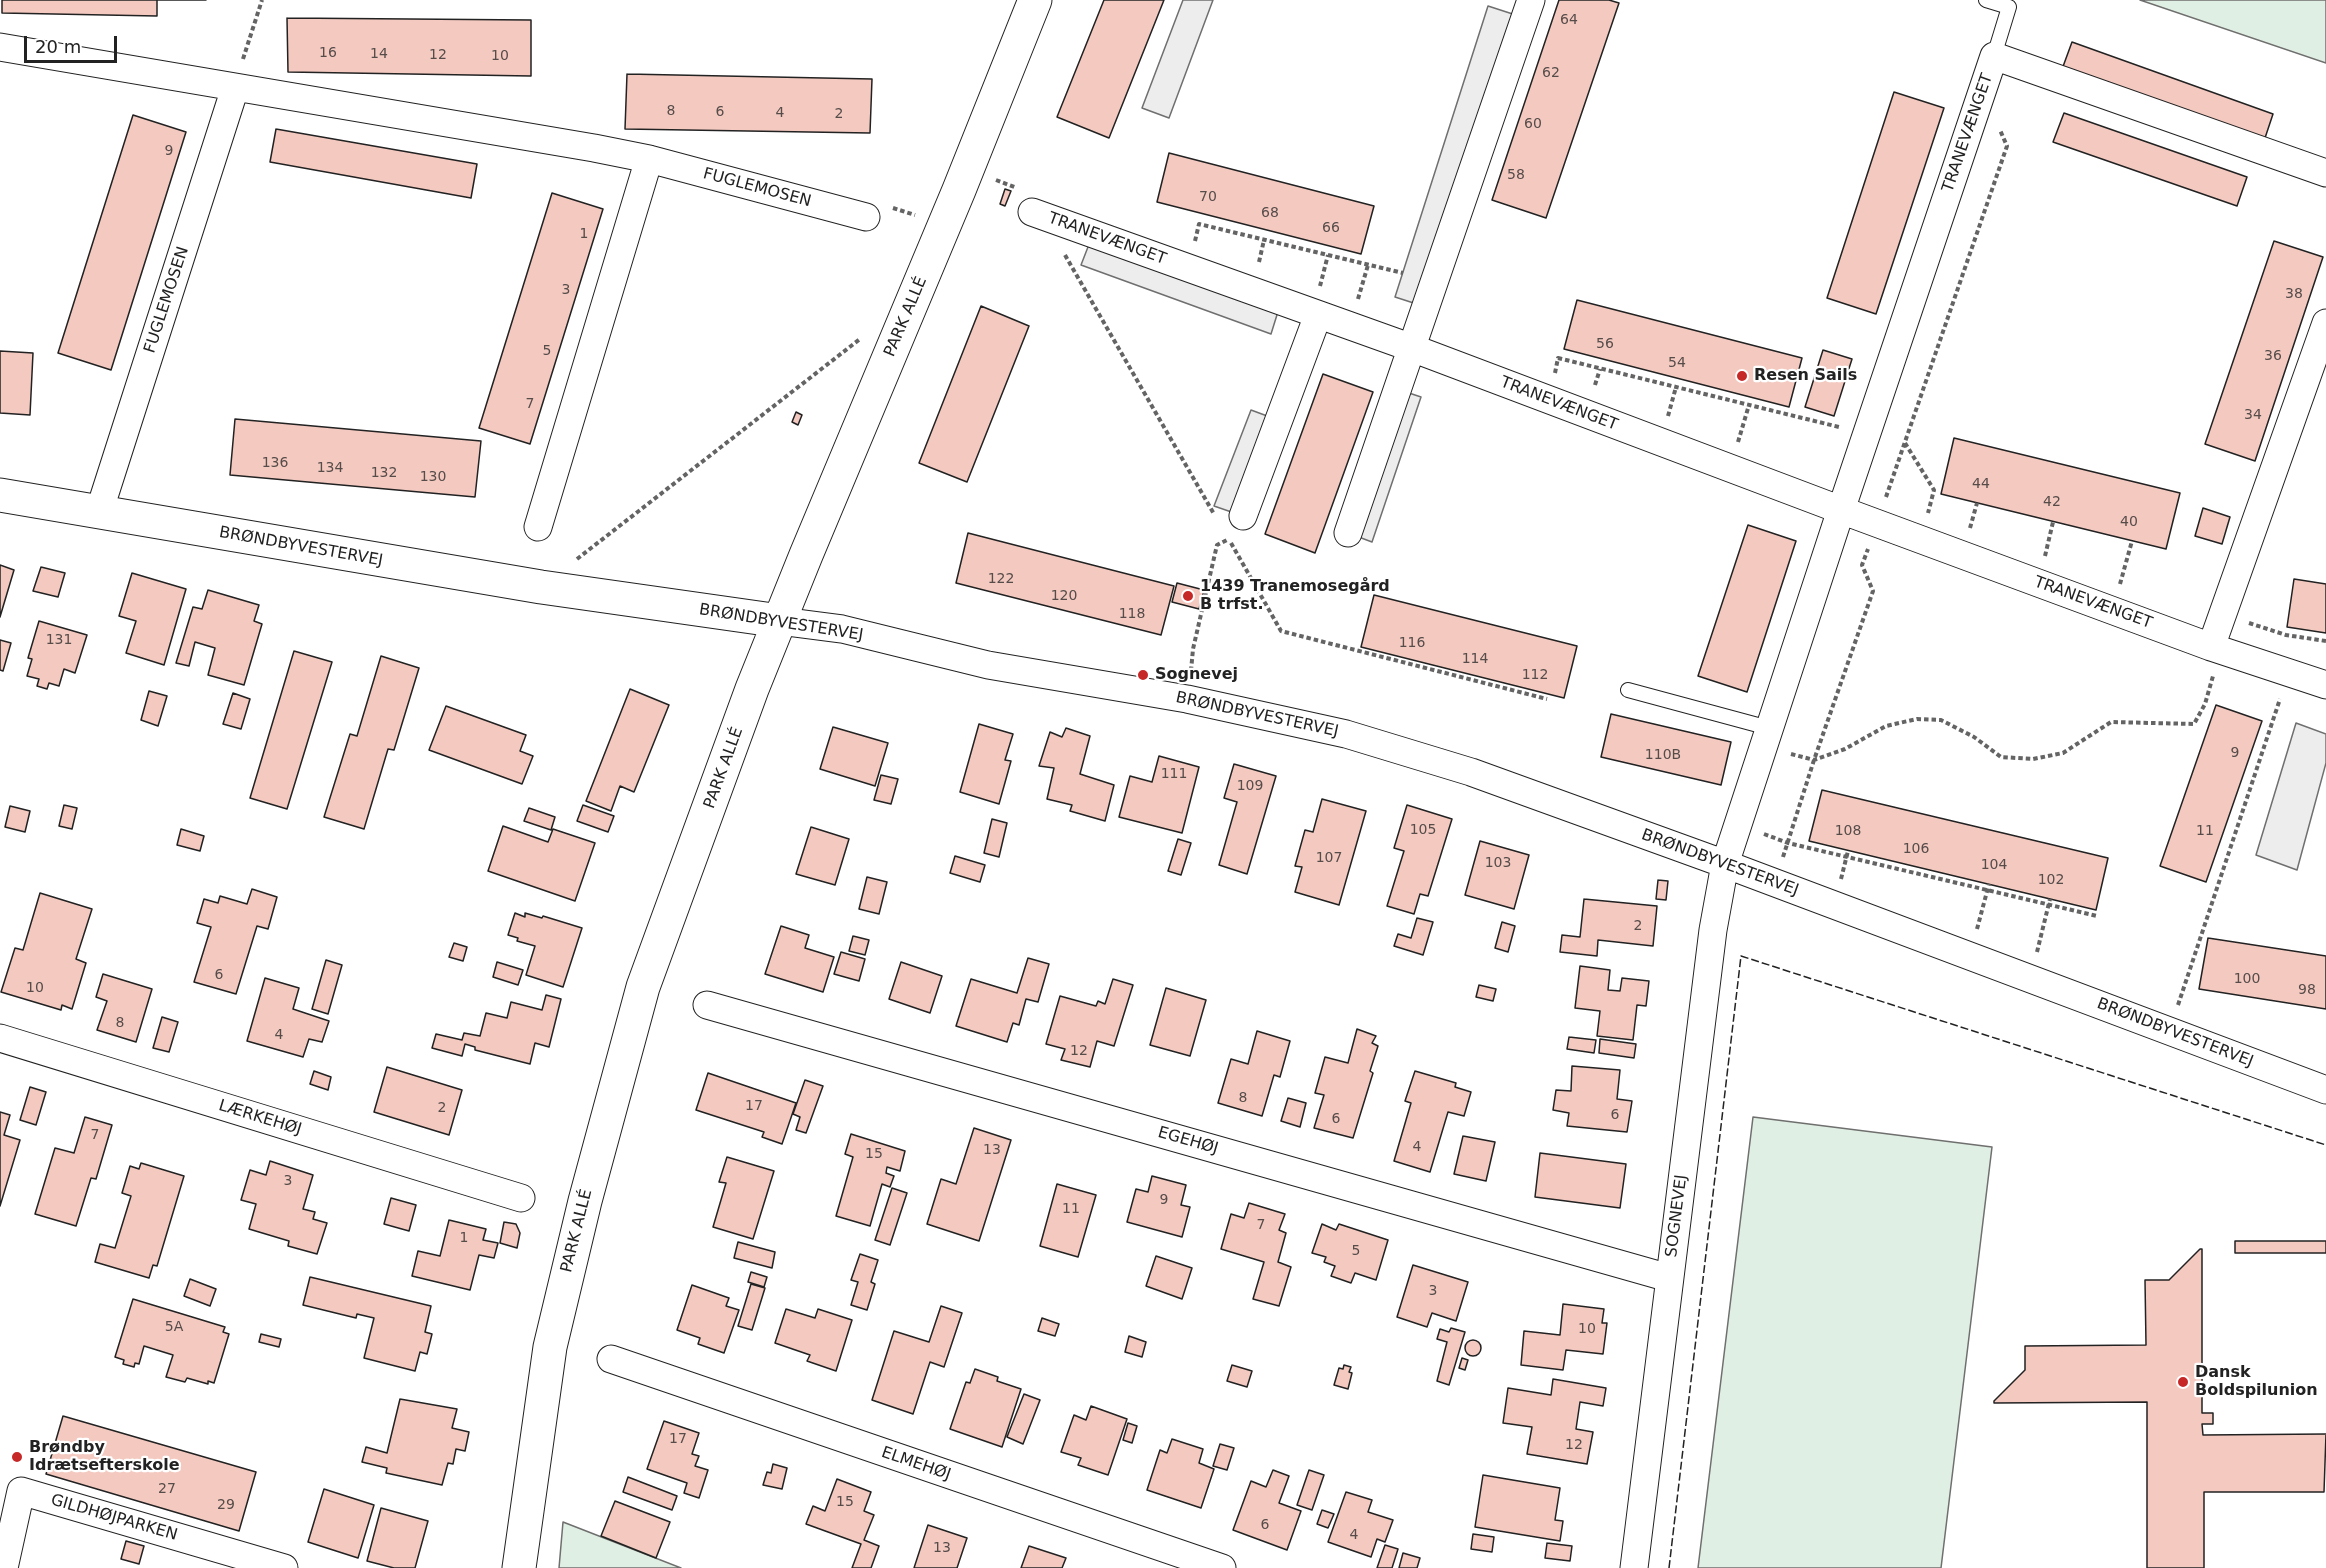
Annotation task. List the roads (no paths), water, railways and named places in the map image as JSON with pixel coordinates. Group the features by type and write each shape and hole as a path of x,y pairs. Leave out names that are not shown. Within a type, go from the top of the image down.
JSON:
{"street":[{"name":"PARK ALLÉ","path":"519,1568 550,1347 585,1201 643,987 752,689 968,169 1035,0"},
{"path":"1348,533 1532,0"},
{"name":"FUGLEMOSEN","path":"0,47 563,142 649,159 866,217"},
{"name":"TRANEVÆNGET","path":"1725,864 1866,433 1994,56 2326,173"},
{"name":"FUGLEMOSEN","path":"99,512 235,88"},
{"path":"538,527 649,159"},
{"name":"TRANEVÆNGET","path":"1032,212 1412,348 2113,611 2326,685"},
{"path":"1228,521 1318,315"},
{"path":"2216,648 2223,614 2326,323"},
{"name":"BRØNDBYVESTERVEJ","path":"0,495 541,587 842,629 988,665 1187,699 1346,735 1472,772 1725,864 2326,1090"},
{"name":"SOGNEVEJ","path":"1634,1568 1713,930 1725,864"},
{"name":"EGEHØJ","path":"707,1005 1669,1278"},
{"name":"LÆRKEHØJ","path":"0,1038 520,1198"},
{"name":"ELMEHØJ","path":"611,1359 1222,1568"},
{"name":"GILDHØJPARKEN","path":"4,1568 21,1491 284,1568"}],"lane":[{"path":"1986,0 2010,7 1994,56"},
{"path":"1628,690 1767,737"}],"place":[{"name":"Resen Sails","path":"1742,376"},
{"name":"1439 Tranemosegård B trfst.","path":"1188,596"},
{"name":"Sognevej","path":"1143,675"},
{"name":"Dansk Boldspilunion","path":"2183,1382"},
{"name":"Brøndby Idrætsefterskole","path":"17,1457"}]}
